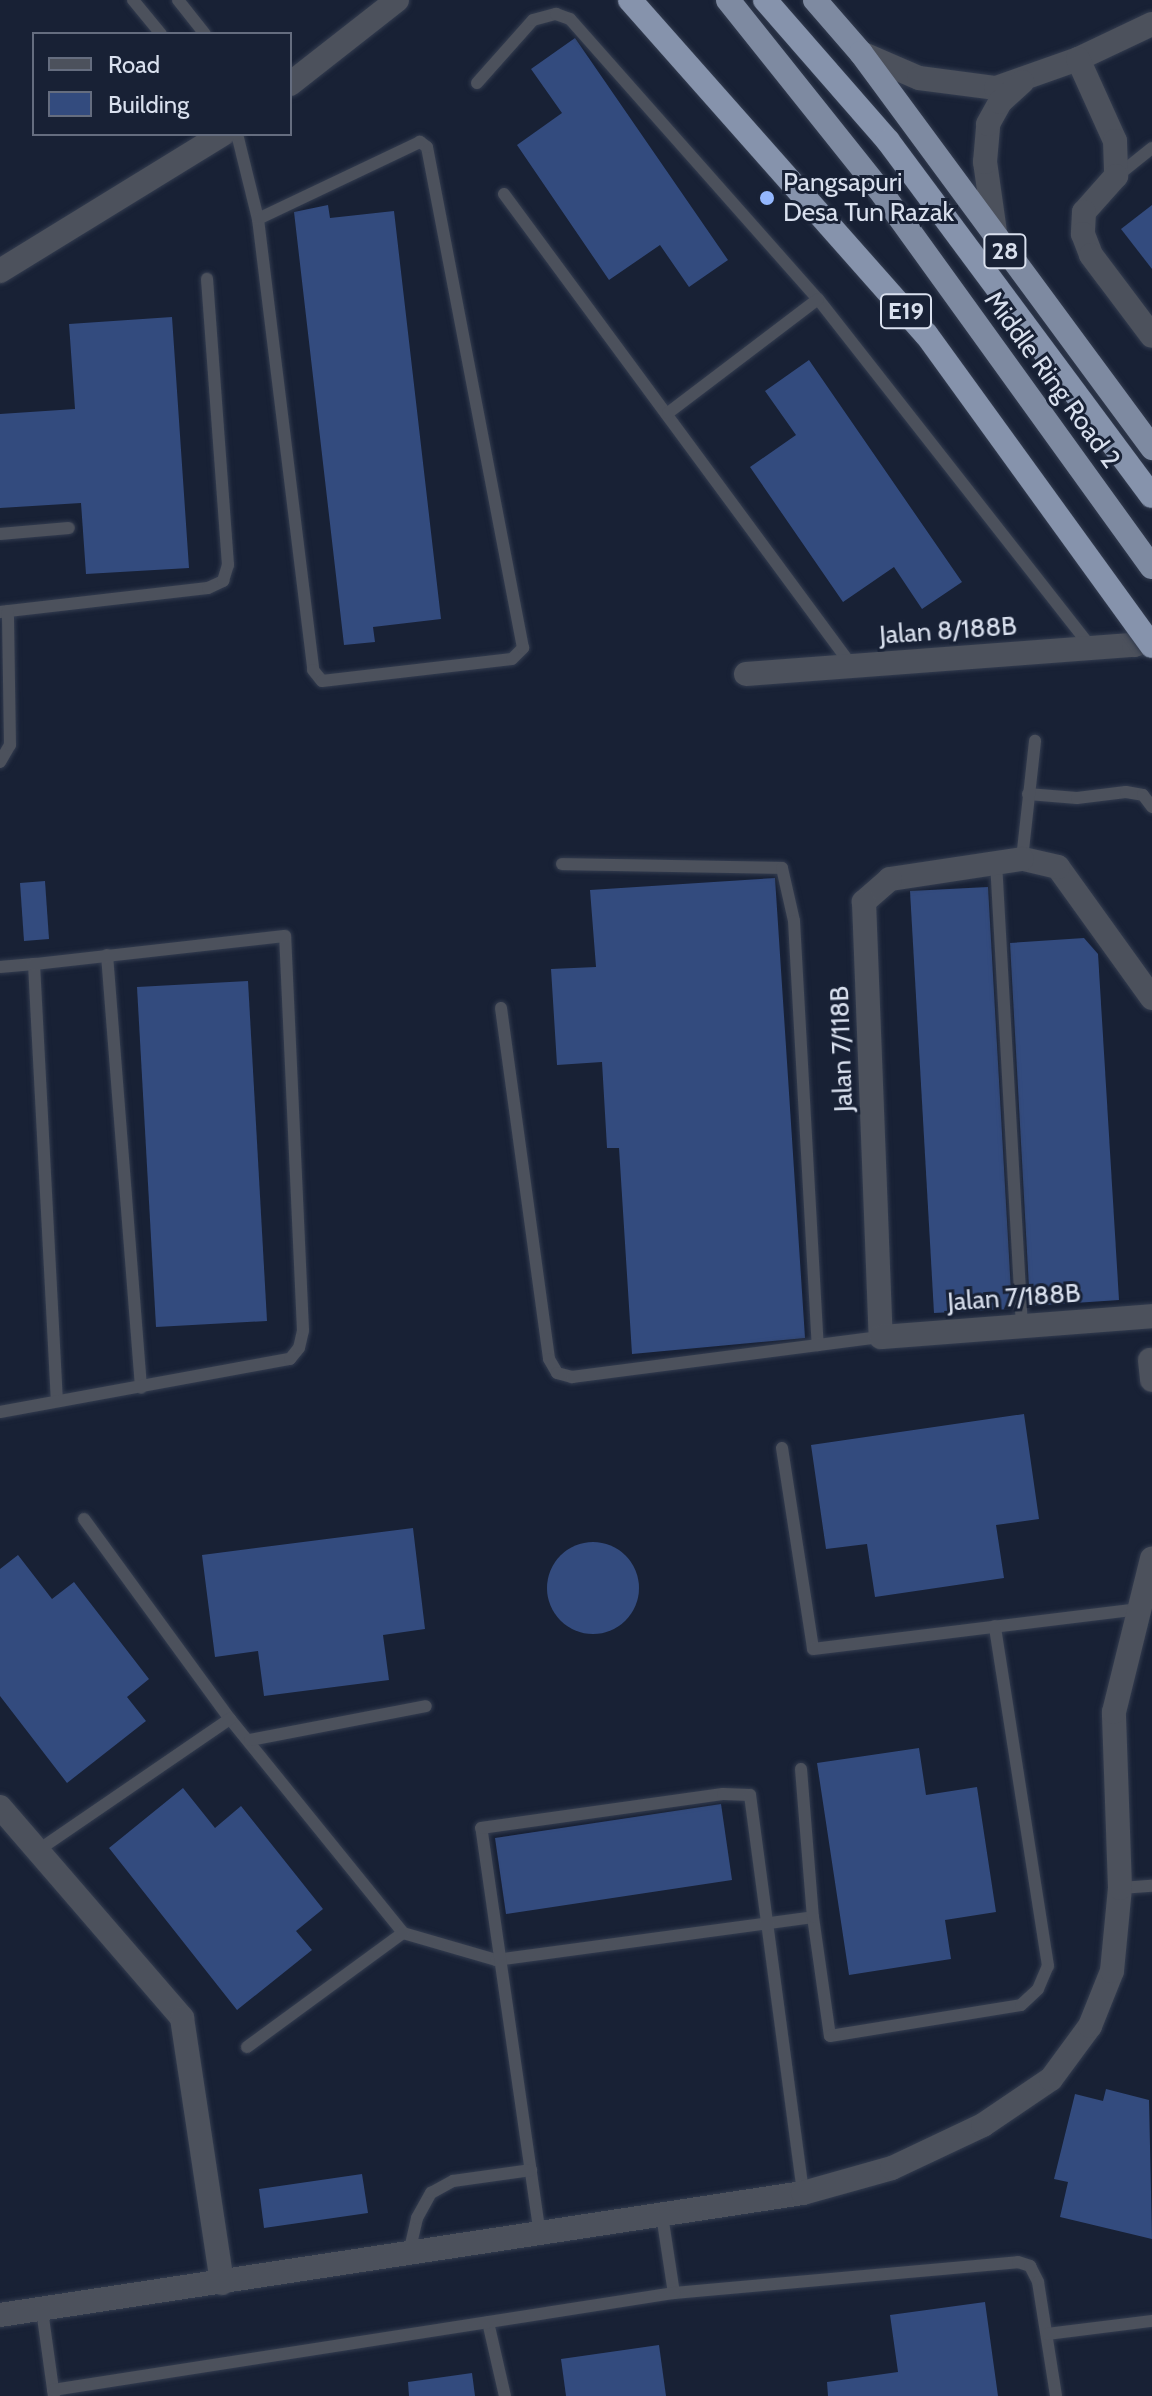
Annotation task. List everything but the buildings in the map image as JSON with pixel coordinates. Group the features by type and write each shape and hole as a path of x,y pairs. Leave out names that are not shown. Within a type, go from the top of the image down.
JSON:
{"highway":[{"name":"E19","path":"630,0 926,334 1152,646"},
{"name":"Middle Ring Road 2","path":"728,0 879,189 1152,567"},
{"path":"765,0 888,141 1152,496"},
{"name":"Middle Ring Road 2","path":"815,0 861,53 1152,448"}],"street":[{"path":"292,82 397,0"},
{"path":"861,53 919,78 996,88 1078,59 1152,24"},
{"path":"1078,59 1115,141 1116,176 1084,212 1083,234 1091,255 1152,336"},
{"path":"996,239 985,162 988,124 1000,102 1024,80"},
{"path":"0,271 220,136"},
{"name":"Jalan 8/188B","path":"746,674 1093,648 1152,639"},
{"path":"996,862 1022,859 1058,867 1152,998"},
{"name":"Jalan 7/118B","path":"881,1337 864,902 890,879 996,862"},
{"name":"Jalan 7/188B","path":"881,1337 1152,1316"},
{"path":"0,2315 803,2193 892,2168 983,2125 1051,2079 1090,2026 1112,1971 1120,1888 1114,1712 1152,1559"},
{"path":"0,1807 182,2018 222,2283"}],"lane":[{"path":"133,0 159,32"},
{"path":"178,0 203,32"},
{"path":"477,83 533,20 556,14 570,19 818,299 1093,648"},
{"path":"237,136 258,219 313,670 322,681 512,659 523,648 427,147 420,142 258,219"},
{"path":"1116,176 1152,148"},
{"path":"504,194 852,666"},
{"path":"0,762 10,745 4,612 208,588 223,581 228,565 207,279"},
{"path":"668,413 818,299"},
{"path":"0,534 69,528"},
{"path":"1022,859 1035,741"},
{"path":"1028,794 1077,798 1126,792 1143,795 1152,807"},
{"path":"996,862 1022,1326"},
{"path":"562,864 782,868 794,921 818,1345"},
{"path":"0,967 285,936 303,1330 299,1348 290,1359 0,1412"},
{"path":"107,955 141,1388"},
{"path":"34,964 57,1400"},
{"path":"501,1008 549,1359 557,1373 572,1377 881,1337"},
{"path":"782,1448 813,1649 1141,1609"},
{"path":"84,1519 230,1719 403,1933 496,1960 813,1917"},
{"path":"801,1769 813,1917 830,2036 1021,2005 1038,1989 1048,1966 995,1626"},
{"path":"250,1740 426,1706"},
{"path":"37,1851 230,1719"},
{"path":"540,2235 496,1960 481,1828 723,1794 750,1795 756,1812 803,2193"},
{"path":"1120,1888 1152,1886"},
{"path":"247,2047 403,1933"},
{"path":"409,2254 417,2218 431,2193 453,2181 531,2170"},
{"path":"662,2215 674,2293"},
{"path":"42,2310 53,2393 674,2293 1018,2262 1030,2266 1038,2282 1056,2396"},
{"path":"1047,2334 1152,2321"},
{"path":"488,2322 505,2396"}],"place":[{"name":"Pangsapuri Desa Tun Razak","path":"767,198"}]}
